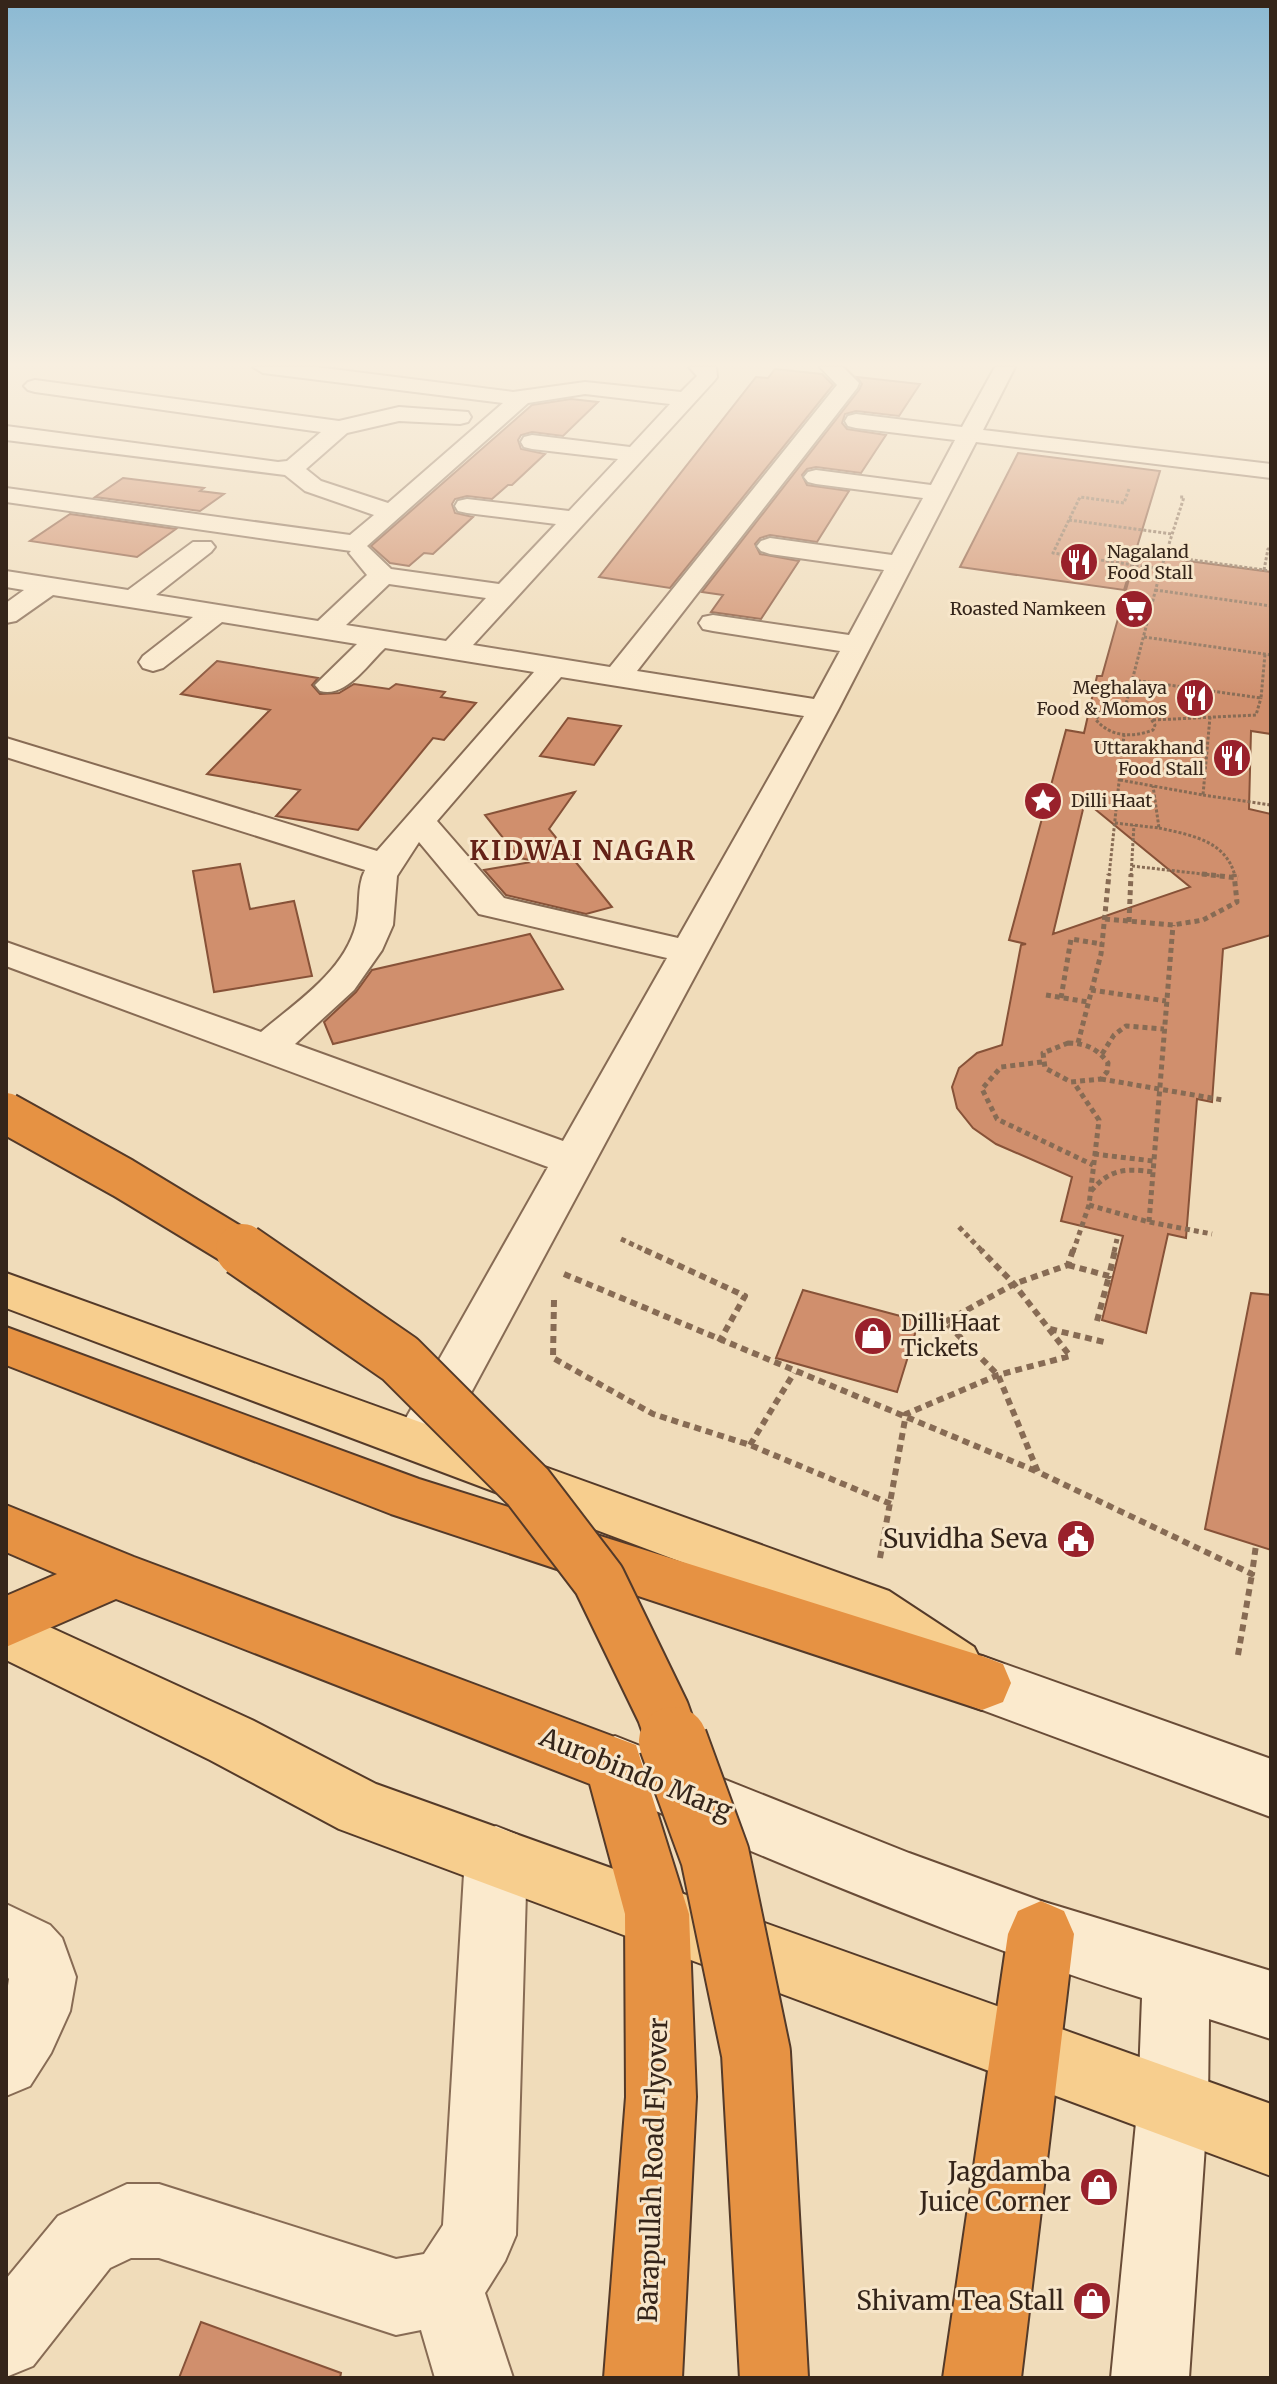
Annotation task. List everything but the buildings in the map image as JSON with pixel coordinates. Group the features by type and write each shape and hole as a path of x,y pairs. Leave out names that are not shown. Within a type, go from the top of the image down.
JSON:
{"highway":[{"path":"6,1113 123,1178 254,1257 400,1359 528,1487 599,1580 663,1712 715,1856 756,2053 774,2378"},
{"path":"6,1345 410,1498 982,1683"},
{"name":"Aurobindo Marg","path":"6,1528 115,1574 615,1765"},
{"path":"6,1622 115,1574"},
{"name":"Barapullah Road Flyover","path":"615,1765 657,1914 661,2097 643,2378"},
{"path":"982,2378 1041,1934"}],"main road":[{"path":"6,1290 869,1608 982,1683"},
{"path":"6,1632 231,1740 361,1808 1027,2048 1271,2140"}],"street":[{"path":"304,478 313,486 392,513"},
{"path":"6,495 351,543 361,540 432,478"},
{"path":"452,651 612,478"},
{"path":"617,677 774,478"},
{"path":"826,478 938,493"},
{"path":"419,1441 823,710 946,478"},
{"path":"467,506 574,519"},
{"path":"323,631 377,582 380,575 378,568 351,543"},
{"path":"770,546 901,564"},
{"path":"131,601 202,547"},
{"path":"380,575 505,593"},
{"path":"6,579 823,710"},
{"path":"6,615 48,586"},
{"path":"153,662 215,614"},
{"path":"713,623 858,645"},
{"path":"330,685 377,640"},
{"path":"266,1049 328,993 362,956 374,930 378,902 375,882 385,865 419,821 554,667"},
{"path":"6,747 385,865"},
{"path":"419,821 492,906 690,952"},
{"path":"6,953 575,1161"},
{"path":"982,1683 1271,1788"},
{"name":"Aurobindo Marg","path":"615,1765 909,1885 1041,1934 1271,2005"},
{"path":"6,2339 84,2242 127,2221 159,2221 396,2297 446,2288 479,2235 496,1857"},
{"path":"6,1937 35,1955 45,1977 34,2020 6,2062"},
{"path":"1150,2378 1173,2102 1176,1977"},
{"path":"446,2288 474,2378"}],"path":[{"path":"1131,483 1124,503 1080,497 1053,553 1161,569"},
{"path":"1125,708 1155,590 1184,497 1171,496"},
{"path":"1069,520 1172,534"},
{"path":"1264,570 1268,549 1271,549"},
{"path":"1165,556 1271,571"},
{"path":"1155,590 1271,606"},
{"path":"1144,637 1271,655"},
{"path":"1153,720 1153,730 1124,735 1106,730 1096,720 1100,712 1125,708 1142,712 1153,720 1256,715 1261,698 1265,654"},
{"path":"1133,680 1261,698"},
{"path":"1203,795 1210,717"},
{"path":"1078,1043 1102,944 1124,735"},
{"path":"1120,780 1271,805"},
{"path":"1153,786 1159,828"},
{"path":"1105,919 1173,925 1203,920 1237,902 1238,878 1225,851 1199,837 1115,823"},
{"path":"1129,922 1134,825"},
{"path":"1132,866 1238,878"},
{"path":"1149,1222 1173,925"},
{"path":"1061,998 1071,939 1102,944"},
{"path":"1091,990 1166,1001"},
{"path":"1046,995 1088,1002"},
{"path":"1102,1054 1115,1031 1134,1023 1164,1029"},
{"path":"1042,1062 1043,1053 1054,1044 1078,1043 1102,1054 1108,1063 1107,1072 1101,1079"},
{"path":"1042,1062 1059,1079 1074,1083 1101,1079 1223,1100"},
{"path":"1042,1062 1001,1067 982,1089 997,1119 1093,1165"},
{"path":"1068,1265 1089,1205 1099,1120 1074,1083"},
{"path":"1094,1154 1153,1161"},
{"path":"1090,1192 1105,1175 1123,1167 1153,1172"},
{"path":"1089,1205 1149,1222 1212,1234"},
{"path":"906,1414 998,1375 1070,1356 1014,1284 959,1227"},
{"path":"621,1239 745,1296 719,1342"},
{"path":"1097,1321 1117,1239"},
{"path":"1038,1472 998,1375 945,1322 1014,1284 1068,1265 1109,1276"},
{"path":"554,1270 794,1373 906,1414 1038,1472 1252,1574"},
{"path":"554,1285 553,1358 653,1414 750,1445 891,1504 906,1414"},
{"path":"1049,1329 1104,1342"},
{"path":"750,1445 794,1373"},
{"path":"1238,1655 1256,1545"}],"place":[{"name":"Nagaland Food Stall","path":"1079,562"},
{"name":"Roasted Namkeen","path":"1134,609"},
{"name":"Meghalaya Food & Momos","path":"1195,698"},
{"name":"Uttarakhand Food Stall","path":"1232,758"},
{"name":"Dilli Haat","path":"1043,801"},
{"name":"Dilli Haat Tickets","path":"873,1336"},
{"name":"Suvidha Seva","path":"1076,1539"},
{"name":"Jagdamba Juice Corner","path":"1099,2187"},
{"name":"Shivam Tea Stall","path":"1092,2301"}],"district":[{"name":"KIDWAI NAGAR","path":"583,851"}]}
